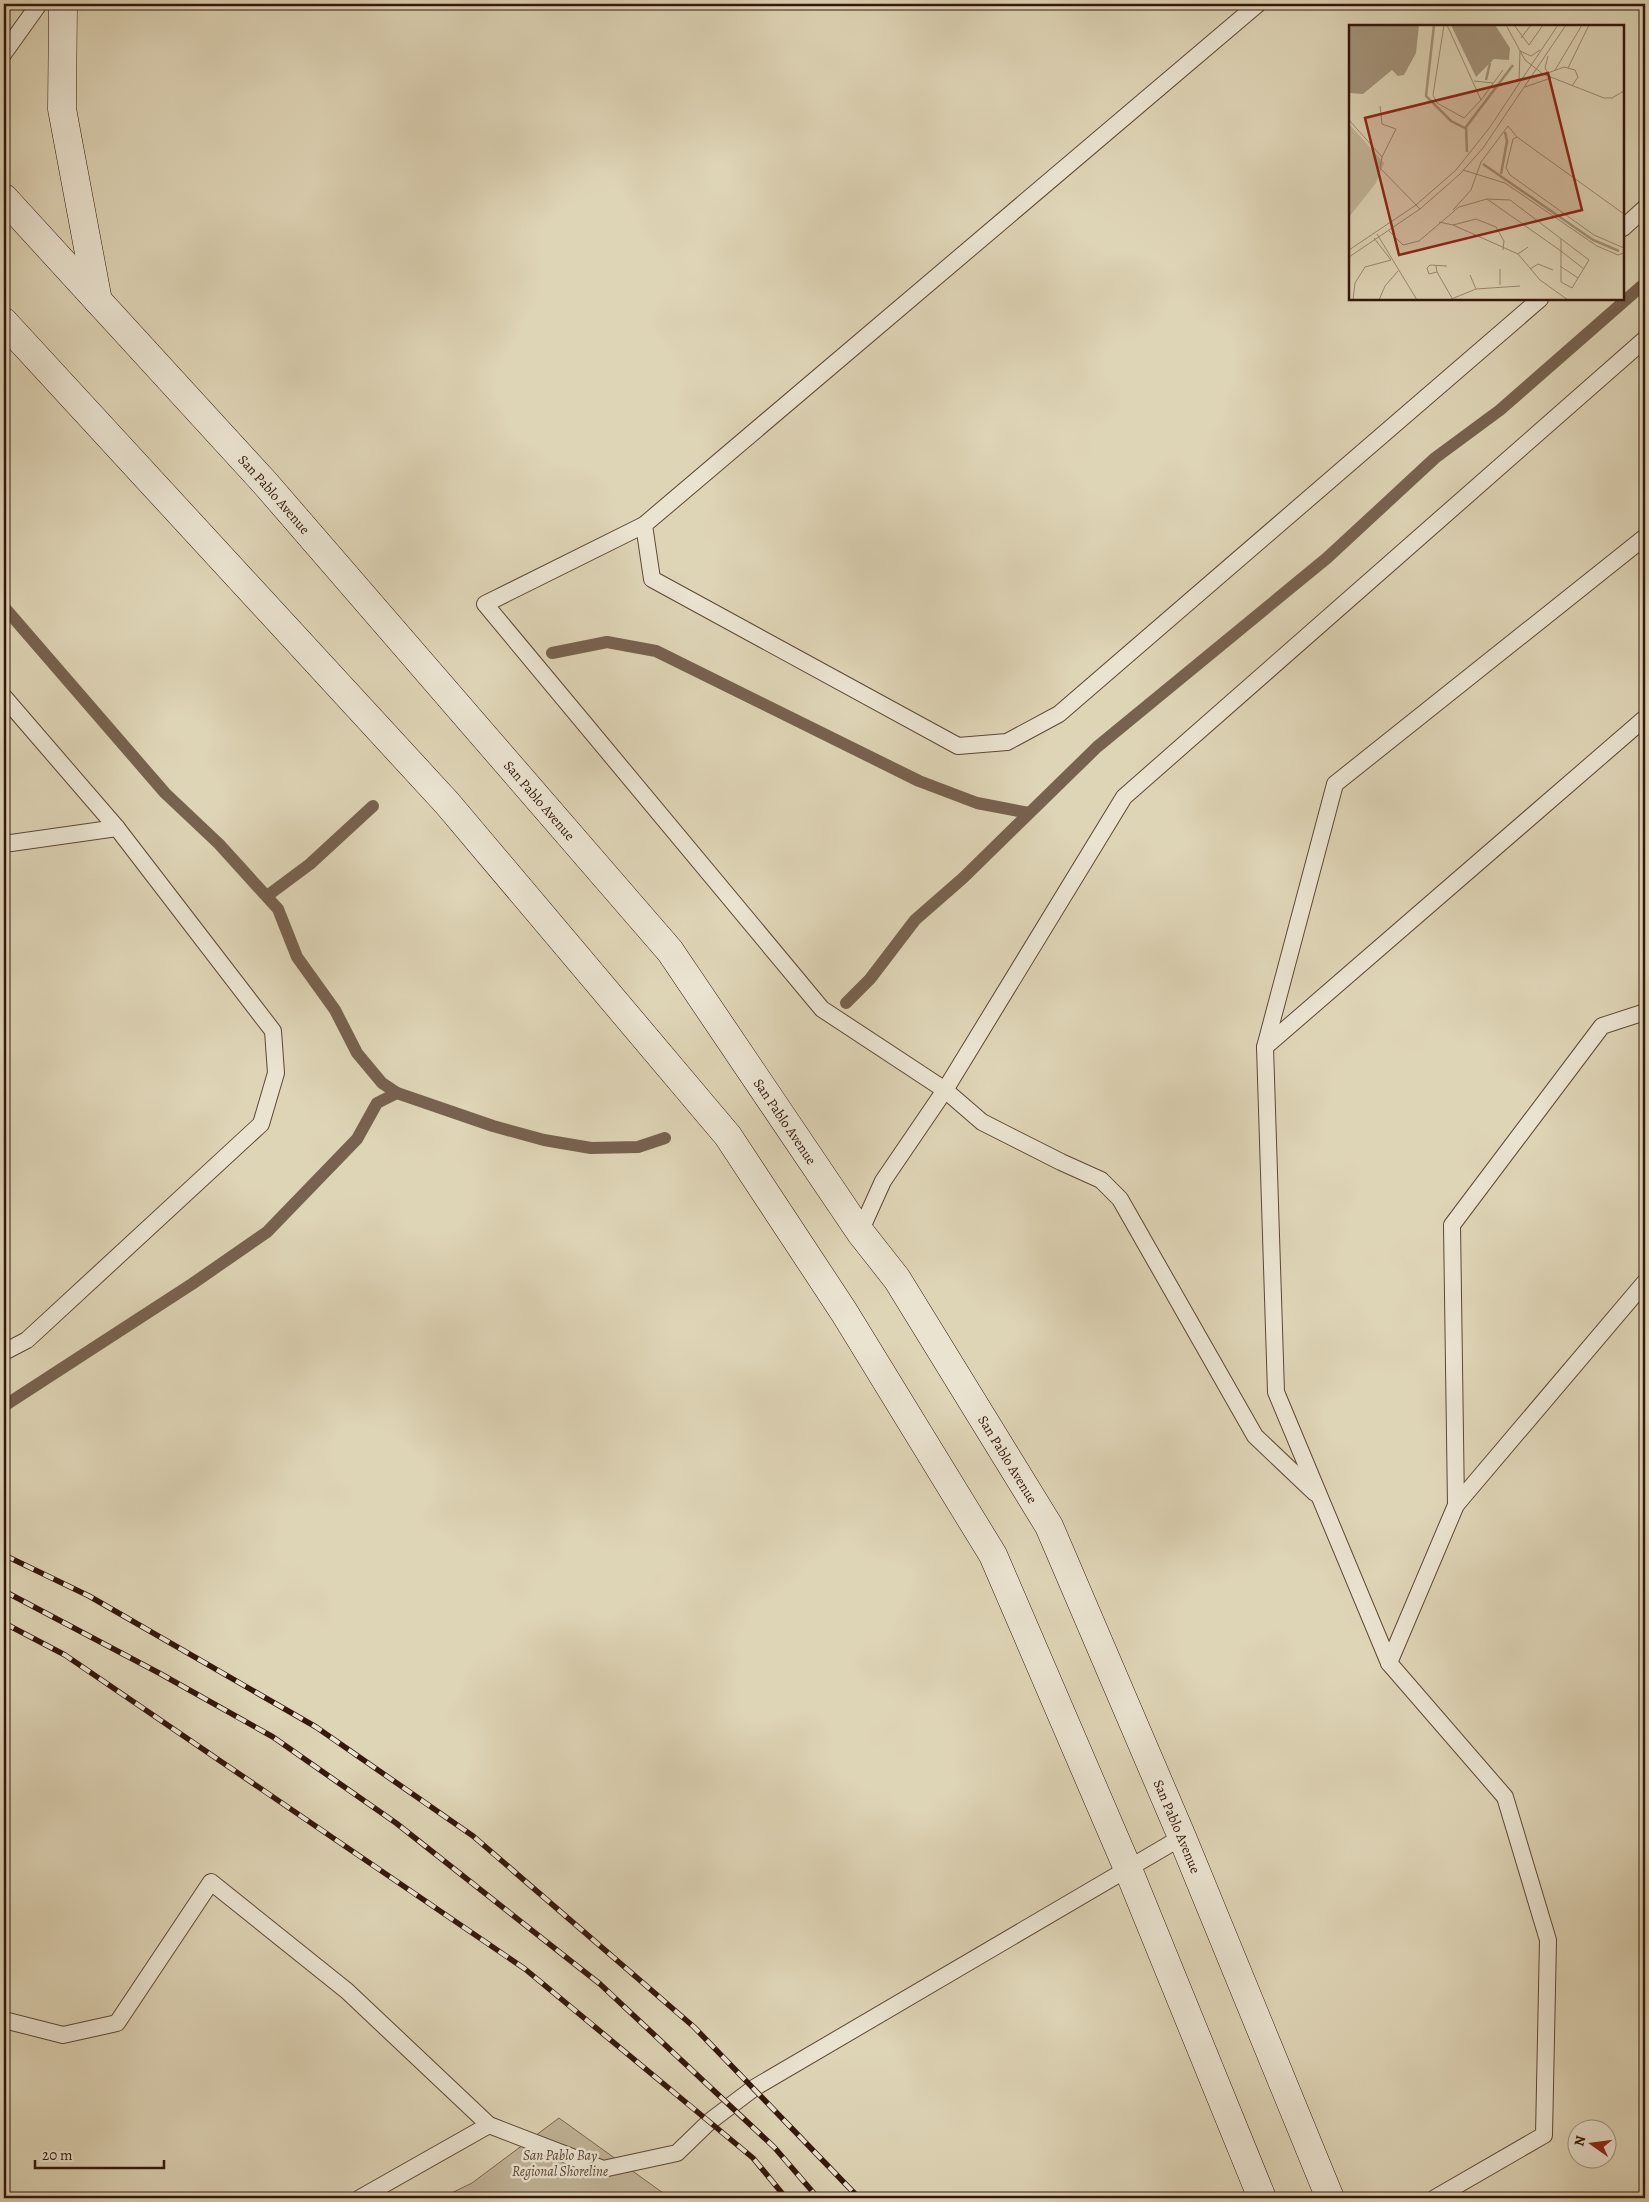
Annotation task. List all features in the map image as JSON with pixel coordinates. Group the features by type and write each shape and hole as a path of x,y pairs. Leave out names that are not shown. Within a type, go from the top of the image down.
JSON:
{"main road":[{"path":"63,4 62,109 98,301"},
{"name":"San Pablo Avenue","path":"4,198 265,483 670,951 860,1232 897,1279 1049,1526 1182,1837 1330,2198"},
{"path":"4,322 447,803 728,1136 844,1312 993,1555 1128,1869 1262,2198"},
{"path":"4,343 37,359"}],"lane":[{"path":"4,53 39,4"},
{"path":"1258,4 644,525 485,604 822,1009 945,1090 982,1122 1101,1180 1120,1199 1255,1436 1319,1497"},
{"path":"1624,227 1645,208"},
{"path":"644,525 652,579 958,746 1007,742 1059,714 1539,300"},
{"path":"860,1232 883,1181 945,1090 1124,797 1645,339"},
{"path":"1435,2198 1544,2135 1548,1940 1505,1797 1389,1663 1276,1392 1265,1047 1335,784 1645,537"},
{"path":"4,697 117,828 273,1031 276,1073 261,1124 27,1340 4,1352"},
{"path":"1265,1047 1645,718"},
{"path":"4,844 117,828"},
{"path":"1456,1504 1452,1225 1602,1026 1645,1012"},
{"path":"1389,1663 1456,1504 1645,1282"},
{"path":"4,2020 63,2035 116,2023 212,1882 347,1991 489,2125 603,2169 677,2153 710,2122 754,2088 1182,1837"},
{"path":"360,2198 489,2125"}],"green space":[{"name":"San Pablo Bay Regional Shoreline","path":"559,2118 670,2198 441,2198 472,2183"}],"waterway":[{"path":"846,1003 870,979 915,920 963,878 1097,747 1327,558 1435,458 1500,410 1645,283"},
{"path":"4,607 165,793 219,844 278,909 297,957 335,1010 357,1053 382,1083 397,1093 493,1126 544,1140 591,1148 638,1147 665,1138"},
{"path":"552,653 607,642 656,651 919,781 977,803 1029,813"},
{"path":"267,896 310,864 373,806"},
{"path":"4,1406 192,1284 267,1232 357,1139 377,1103 397,1093"}],"railway":[{"path":"4,1555 89,1596 316,1727 473,1836 694,2027 859,2198"},
{"path":"4,1591 159,1673 273,1737 396,1823 600,1984 774,2147 818,2198"},
{"path":"4,1623 65,1655 525,1969 753,2158 786,2198"}]}
